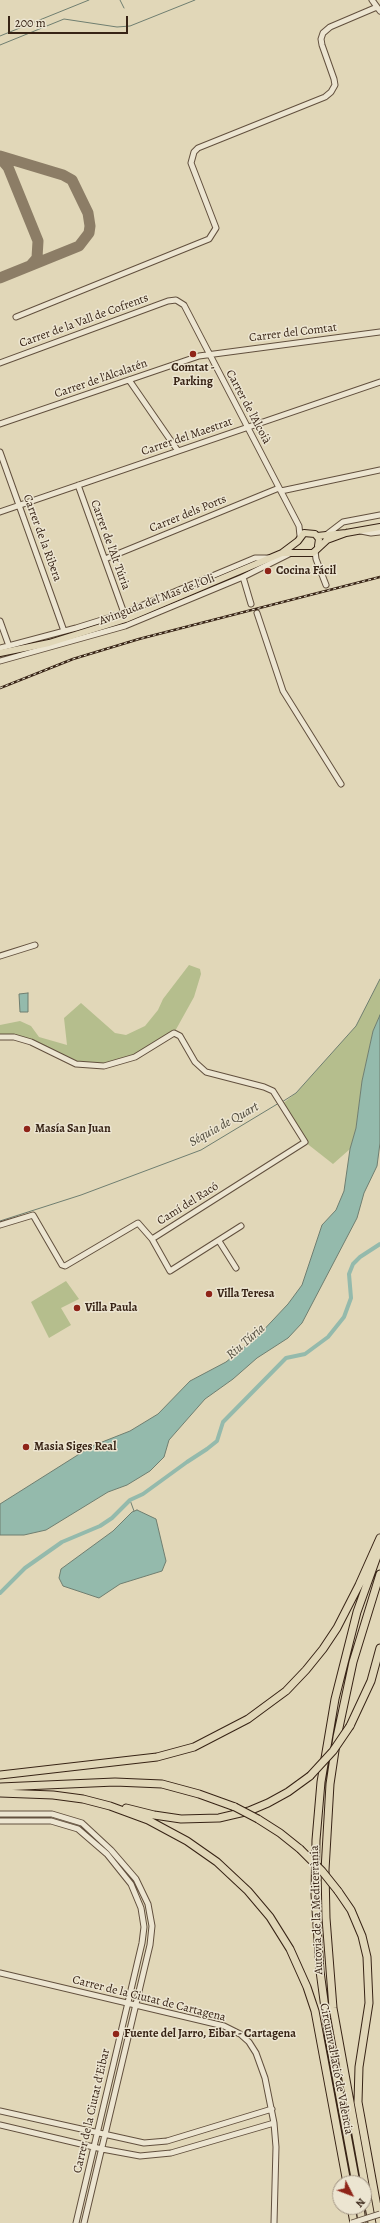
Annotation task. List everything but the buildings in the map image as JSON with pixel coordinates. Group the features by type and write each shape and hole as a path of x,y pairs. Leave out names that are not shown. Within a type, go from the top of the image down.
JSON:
{"highway":[{"path":"0,1775 157,1757 194,1747 244,1722 286,1691 323,1649 337,1628 359,1585 380,1538"},
{"name":"Autovia de la Mediterrània","path":"355,2175 329,2038 320,1971 315,1894 316,1840 321,1782 335,1699 357,1612 380,1548"},
{"name":"Autovia de la Mediterrània","path":"372,2223 333,2008 326,1918 325,1870 330,1784 336,1737 353,1662 380,1574"},
{"path":"110,1806 181,1819 219,1818 259,1807 280,1797 305,1780 333,1751 350,1726 371,1681 380,1648"},
{"name":"Circumval·lació de València","path":"0,1787 115,1782 162,1784 199,1794 234,1807 258,1819 280,1833 300,1849 322,1871 351,1910 362,1936 367,1957 369,2003 359,2067 358,2102 380,2223"},
{"name":"Circumval·lació de València","path":"0,1794 53,1794 83,1799 110,1806 148,1820 187,1841 216,1862 248,1891 270,1917 290,1949 315,2011 346,2175"}],"main road":[{"path":"282,553 306,532 312,532 317,536 346,533 380,526"},
{"path":"0,653 49,643 126,619 282,553 314,550 346,533"},
{"path":"314,550 317,536"},
{"path":"299,538 302,551"}],"street":[{"path":"16,317 209,240 216,228 191,163 194,152 198,148 325,97 331,92 335,86 322,45 321,39 323,33 330,27 379,9 372,0"},
{"name":"Carrer de l'Alcoià","path":"176,300 184,305 299,526"},
{"name":"Carrer de la Vall de Cofrents","path":"0,363 168,301 176,300"},
{"name":"Carrer del Comtat","path":"209,354 380,332"},
{"name":"Carrer de l'Alcalatén","path":"0,424 209,354"},
{"path":"129,380 178,451"},
{"name":"Carrer del Maestrat","path":"0,512 380,382"},
{"name":"Carrer de la Ribera","path":"0,452 64,631"},
{"name":"Carrer dels Ports","path":"105,559 280,490 380,470"},
{"name":"Carrer de l'Alt Túria","path":"78,485 124,613"},
{"path":"325,535 343,522 380,516"},
{"path":"299,526 306,532"},
{"path":"299,526 299,538"},
{"path":"358,531 371,533 380,532"},
{"path":"314,550 316,560 326,585"},
{"name":"Avinguda del Mas de l'Oli","path":"0,660 125,626 243,577 293,552"},
{"name":"Avinguda del Mas de l'Oli","path":"0,648 124,613 255,558 270,558"},
{"path":"243,577 251,604"},
{"path":"257,613 283,692 341,784"},
{"path":"0,621 9,646"},
{"path":"0,956 35,945"},
{"name":"Camí del Racó","path":"0,1037 14,1037 31,1042 76,1064 104,1066 135,1057 174,1033 180,1036 195,1062 206,1072 264,1086 271,1090 277,1096 305,1142 152,1239 138,1223 65,1266 62,1265 32,1215 0,1224"},
{"path":"152,1239 170,1271 241,1226"},
{"path":"219,1241 236,1268"},
{"name":"Carrer de la Ciutat d'Eibar","path":"0,1814 52,1814 82,1823 111,1850 136,1879 148,1904 152,1926 150,1945 84,2223"},
{"name":"Carrer de la Ciutat d'Eibar","path":"0,1821 51,1821 78,1829 106,1854 131,1884 141,1908 144,1927 128,2003 76,2223"},
{"name":"Carrer de la Ciutat de Cartagena","path":"0,1973 224,2026 240,2034 249,2042 256,2053 265,2078 274,2122 276,2147 274,2223"},
{"path":"0,2111 105,2136 144,2143 167,2141 272,2109"},
{"path":"0,2125 102,2149 140,2156 170,2153 274,2122"},
{"path":"353,2223 380,2214"}],"shaded area":[{"path":"189,965 200,969 201,974 194,997 174,1033 135,1057 90,1066 76,1064 31,1042 0,1037 0,1025 20,1021 31,1026 39,1037 67,1045 64,1018 81,1003 115,1033 126,1035 145,1026"},
{"path":"380,979 380,1015 373,1031 362,1081 356,1128 350,1149 333,1164 305,1142 282,1104 296,1093 356,1026"},
{"path":"28,993 28,1012 20,1012 19,994"},
{"path":"380,1015 380,1143 377,1166 364,1193 357,1218 302,1323 288,1338 257,1358 233,1379 205,1399 169,1440 164,1457 150,1471 127,1485 108,1492 46,1530 24,1535 0,1535 0,1504 92,1446 130,1431 158,1414 190,1381 226,1362 257,1337 288,1304 302,1285 322,1225 336,1210 344,1191 350,1149 356,1128 362,1081 373,1031"},
{"path":"66,1281 79,1299 61,1308 71,1325 49,1338 31,1302"},
{"path":"137,1510 156,1519 166,1561 162,1571 120,1584 99,1598 63,1586 59,1578 61,1569 113,1531 132,1512"}],"waterway":[{"path":"0,36 89,0"},
{"path":"120,0 124,8"},
{"path":"0,45 64,19 117,27 130,26 195,0"},
{"name":"Séquia de Quart","path":"282,1102 296,1093 356,1026 380,979"},
{"name":"Séquia de Quart","path":"0,1221 81,1195 201,1150 279,1103"},
{"path":"0,1593 25,1568 62,1542 100,1526 112,1518 130,1500 143,1494 217,1441 223,1422 286,1358 305,1354 328,1337 344,1317 351,1298 349,1274 353,1264 360,1257 380,1244"},
{"path":"130,1500 134,1511"}],"taxiway":[{"path":"0,156 63,175 72,180 88,213 90,226 89,233 79,246 0,278"},
{"path":"0,158 8,167 38,241 37,258 30,266"}],"railway":[{"path":"0,688 73,659 139,639 380,577"}],"place":[{"name":"Comtat - Parking","path":"193,354"},
{"name":"Cocina Fácil","path":"268,571"},
{"name":"Masía San Juan","path":"27,1129"},
{"name":"Villa Teresa","path":"209,1294"},
{"name":"Villa Paula","path":"77,1308"},
{"name":"Masia Siges Real","path":"26,1447"},
{"name":"Fuente del Jarro, Eibar - Cartagena","path":"116,2034"}],"water label":[{"name":"Riu Túria","path":"246,1342"}]}
